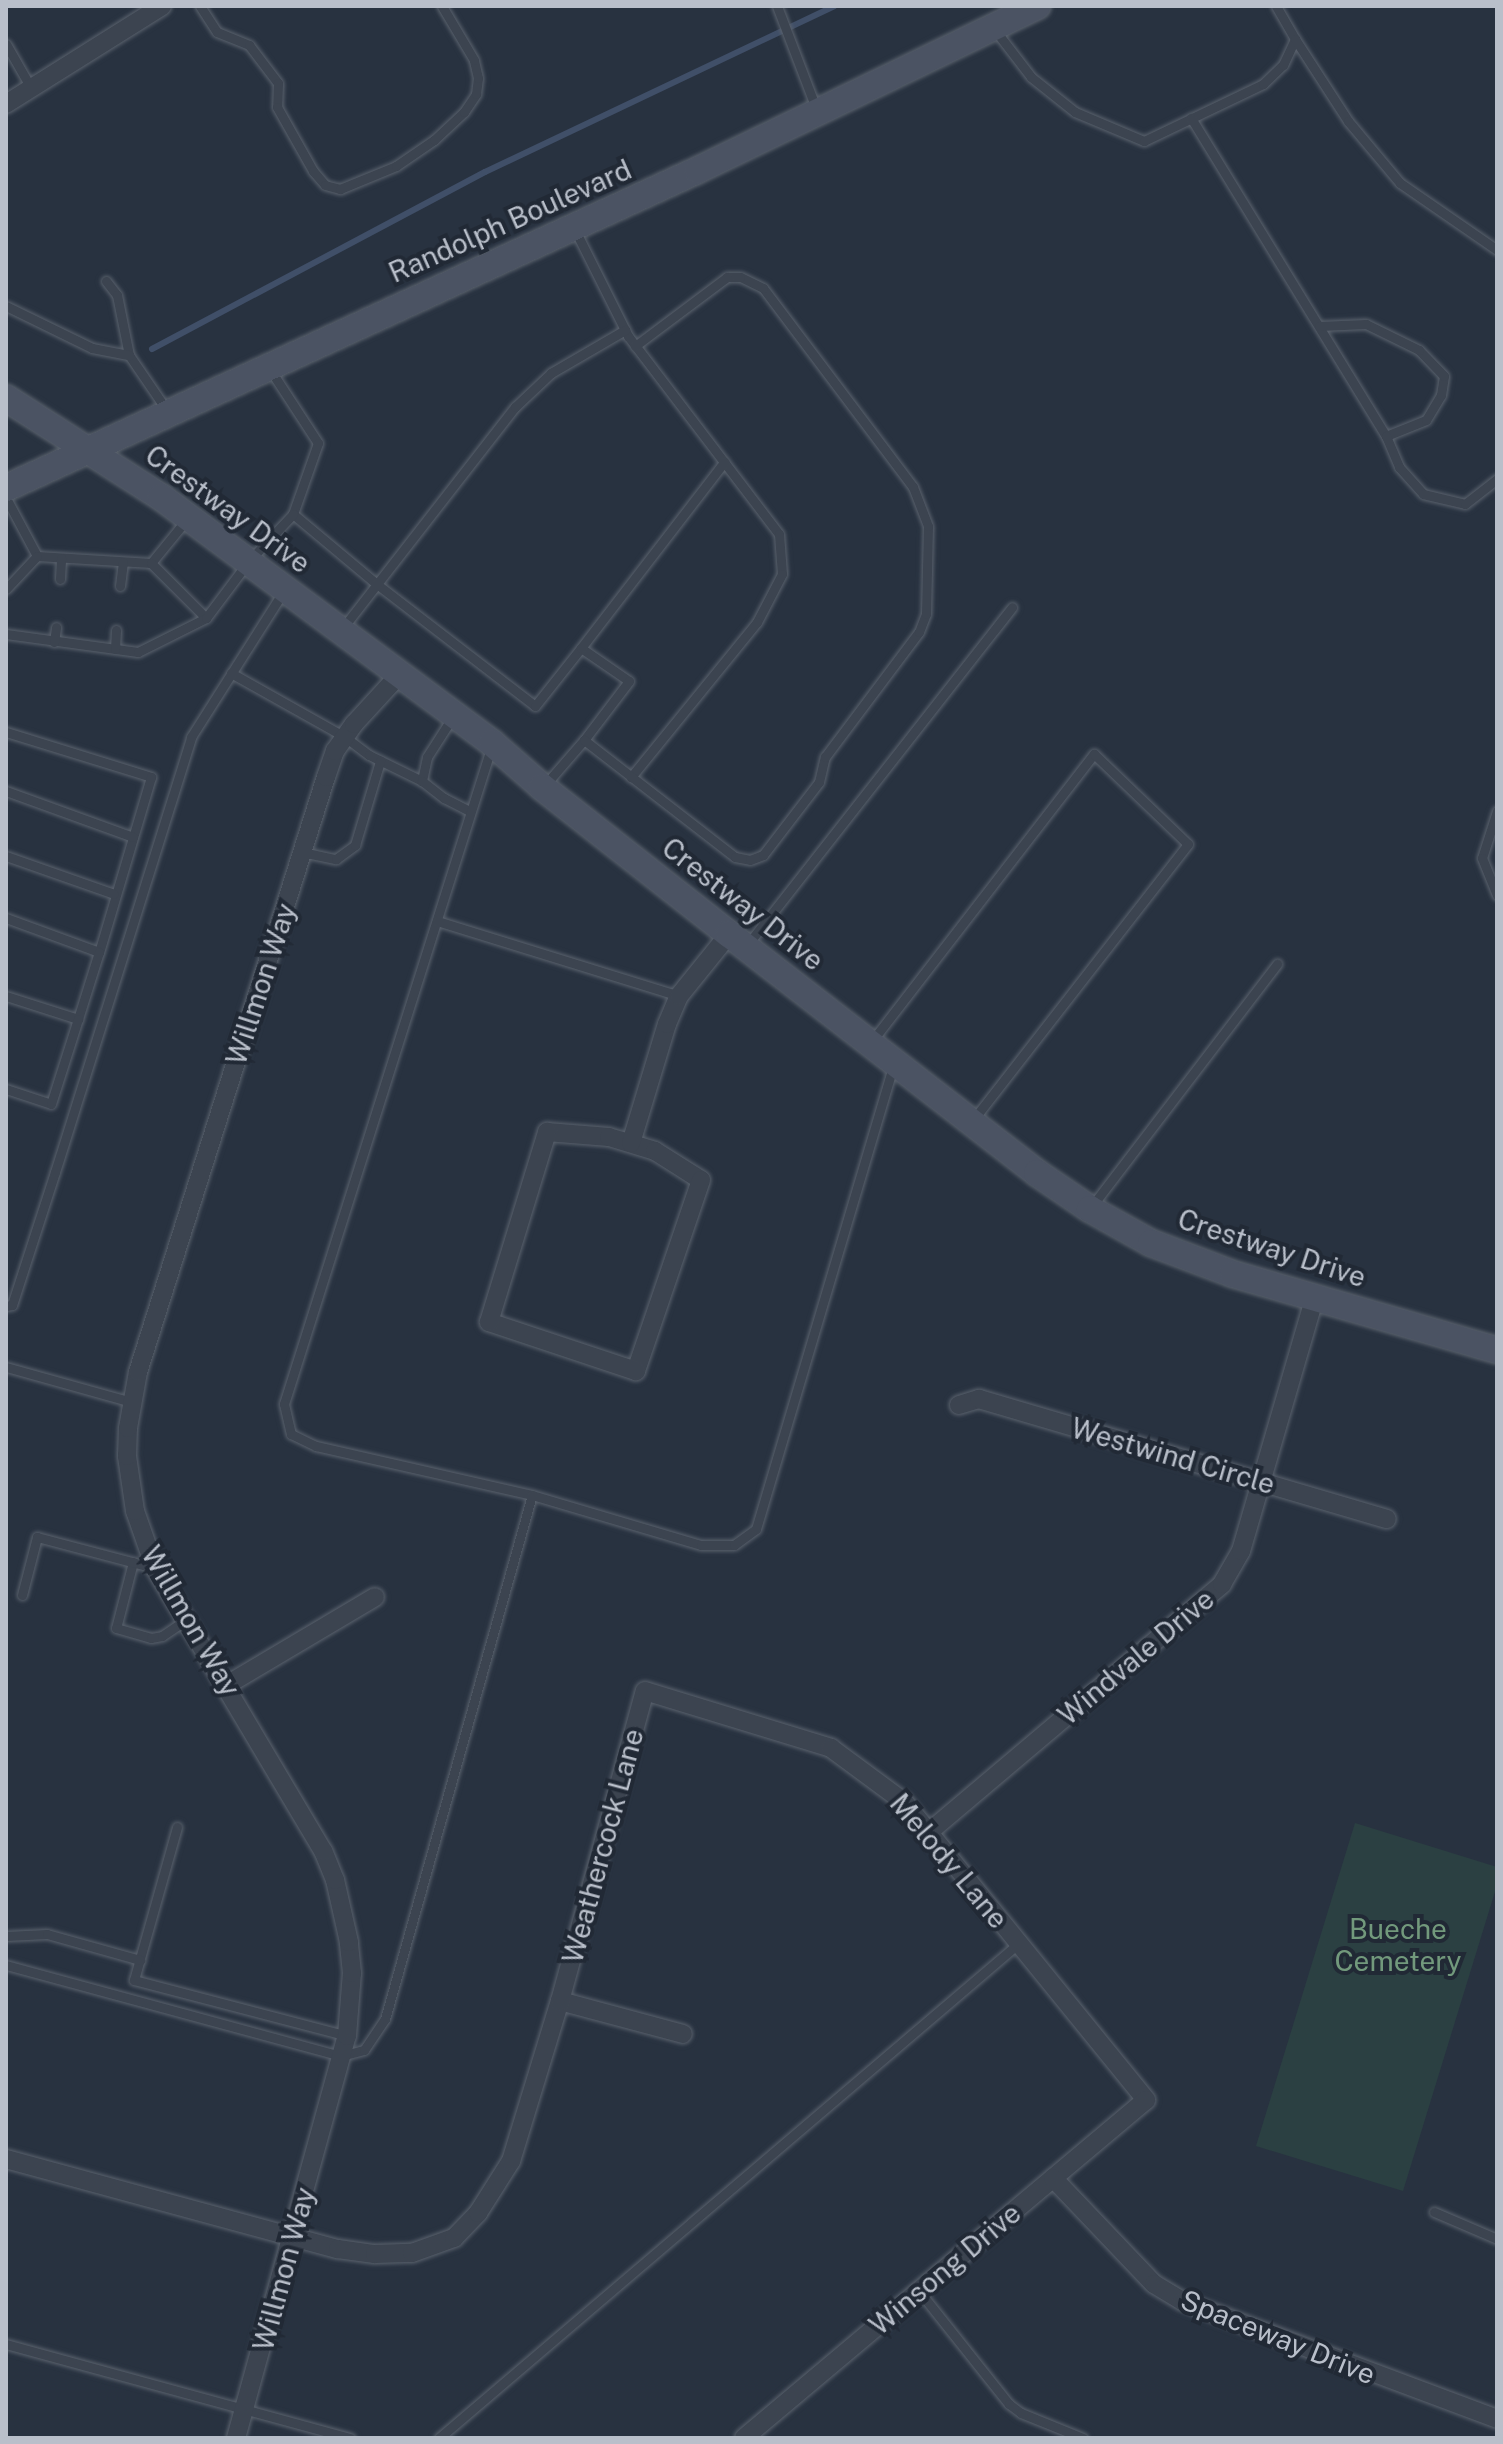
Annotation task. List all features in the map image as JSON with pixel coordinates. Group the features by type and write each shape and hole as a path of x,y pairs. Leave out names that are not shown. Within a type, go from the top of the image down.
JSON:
{"main road":[{"name":"Randolph Boulevard","path":"6,488 574,227 1037,6"},
{"name":"Crestway Drive","path":"6,398 88,448 189,518 492,743 542,787 738,940 972,1122 1090,1209 1151,1243 1233,1274 1497,1350"}],"street":[{"path":"6,104 162,6"},
{"name":"Willmon Way","path":"236,2438 347,2036 351,1989 349,1942 335,1880 323,1851 155,1568 143,1538 129,1484 127,1456 131,1402 335,751 399,675"},
{"path":"631,1143 667,1024 679,996 738,940"},
{"path":"547,1132 609,1137 631,1143 655,1151 701,1180 636,1371 489,1322 547,1132"},
{"name":"Windvale Drive","path":"929,1832 1222,1584 1241,1551 1315,1297"},
{"name":"Westwind Circle","path":"959,1405 979,1399 1387,1519"},
{"path":"227,1685 375,1597"},
{"name":"Melody Lane","path":"645,1691 831,1748 880,1781 929,1832 1146,2100"},
{"name":"Weathercock Lane","path":"6,2159 292,2239 375,2254 412,2253 454,2238 478,2213 511,2161 560,2001 645,1691"},
{"name":"Weathercock Lane","path":"560,2001 683,2034"},
{"name":"Winsong Drive","path":"744,2438 1146,2100"},
{"name":"Spaceway Drive","path":"1053,2178 1154,2284 1182,2301 1497,2419"}],"lane":[{"path":"200,6 217,32 249,45 278,83 277,107 313,171 325,185 340,189 396,166 434,140 464,112 476,94 478,78 474,60 442,6"},
{"path":"1276,6 1348,121 1400,183 1497,250"},
{"path":"778,9 818,112"},
{"path":"993,27 1031,77 1075,112 1144,141 1263,84 1283,65 1295,39"},
{"path":"6,44 31,88"},
{"path":"1191,118 1386,436 1399,467 1423,494 1465,504 1497,479"},
{"path":"574,227 635,346 779,534 782,574 757,622 631,777"},
{"path":"584,740 735,857 750,860 763,855 819,782 825,757 919,632 926,614 928,526 913,487 763,288 740,277 727,277 635,346"},
{"path":"106,281 117,295 129,355 168,412"},
{"path":"6,306 92,348 129,355"},
{"path":"1319,326 1366,324 1419,350 1444,376 1441,395 1426,420 1386,436"},
{"path":"340,631 515,407 551,373 625,330"},
{"path":"7,639 138,652 206,618 248,562 293,514 318,443 268,366"},
{"path":"293,514 378,585 535,706 724,462"},
{"path":"6,498 37,556"},
{"path":"151,563 189,518"},
{"path":"37,556 151,563 206,618"},
{"path":"6,589 37,556"},
{"path":"60,579 61,558"},
{"path":"120,586 123,562"},
{"path":"6,1306 12,1305 191,737 285,590"},
{"path":"738,940 1012,607"},
{"path":"54,642 56,627"},
{"path":"115,649 116,630"},
{"path":"542,787 584,740 629,681 581,648"},
{"path":"231,673 469,811"},
{"path":"422,781 427,757 454,715"},
{"path":"6,732 151,777 51,1104 6,1089"},
{"path":"492,743 284,1404 291,1434 316,1446 532,1495 701,1545 734,1545 756,1529 895,1061"},
{"path":"871,1043 1094,754 1188,844 972,1122"},
{"path":"302,852 336,859 355,845 380,761"},
{"path":"6,791 133,837"},
{"path":"1497,811 1482,858 1497,895"},
{"path":"6,856 114,894"},
{"path":"6,918 99,952"},
{"path":"437,921 679,996"},
{"path":"1090,1209 1277,964"},
{"path":"6,996 78,1019"},
{"path":"6,1367 131,1402"},
{"path":"6,1965 341,2056 364,2050 385,2019 532,1495"},
{"path":"22,1595 37,1537 155,1568"},
{"path":"133,1562 116,1628 151,1638 162,1636 186,1620"},
{"path":"177,1827 134,1980 347,2036"},
{"path":"6,1936 47,1934 140,1960"},
{"path":"439,2438 1019,1943"},
{"path":"1434,2212 1497,2239"},
{"path":"919,2291 1009,2404 1021,2413 1083,2438"},
{"path":"6,2344 350,2438"}],"green space":[{"name":"Bueche Cemetery","path":"1355,1823 1497,1867 1497,1885 1403,2191 1256,2146"}],"waterway":[{"path":"152,349 485,172 835,6"}]}
